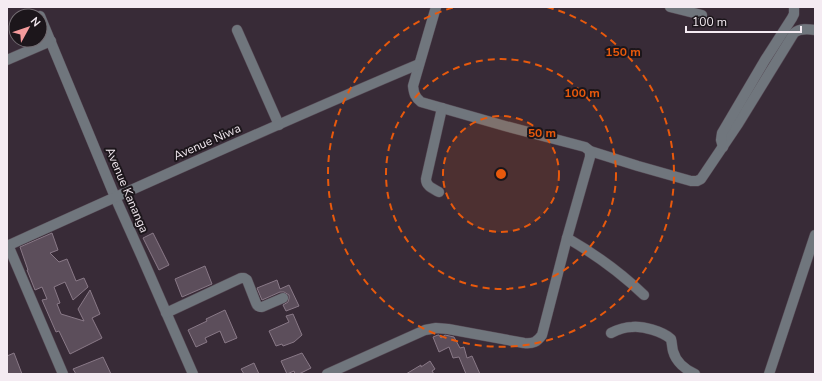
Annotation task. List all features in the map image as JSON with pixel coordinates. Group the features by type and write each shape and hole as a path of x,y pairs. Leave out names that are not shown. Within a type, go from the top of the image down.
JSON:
{"street":[{"path":"436,7 413,86 414,94 421,102 585,147 590,151 638,166 697,181 701,178 723,147 794,33 802,29 815,30"},
{"path":"673,7 702,15"},
{"path":"723,147 721,140 722,133 765,60 792,18 794,14 794,7"},
{"path":"237,30 279,125"},
{"name":"Avenue Kananga","path":"48,34 115,197 192,374"},
{"path":"7,60 51,41"},
{"name":"Avenue Niwa","path":"8,245 419,64"},
{"path":"438,192 428,186 426,179 442,108"},
{"path":"327,374 425,330 436,328 524,343 532,344 538,341 542,335 590,157 590,151"},
{"path":"769,374 815,235"},
{"path":"567,238 592,252 627,279 644,295"},
{"path":"8,245 63,374"},
{"path":"166,313 241,278 247,280 259,307 283,298"},
{"path":"611,333 617,330 636,327 655,330 664,334 671,339 673,352 676,358 689,371 695,374"}],"building":[{"path":"52,233 58,250 50,253 59,262 67,259 76,281 84,278 88,287 73,300 65,282 54,287 60,303 57,304 61,314 84,321 78,309 90,290 100,314 92,318 102,338 70,354 59,331 56,332 42,300 47,299 42,287 35,290 20,247"},
{"path":"153,233 169,265 159,270 143,238"},
{"path":"205,266 212,284 182,297 175,279"},
{"path":"277,280 280,289 289,285 299,306 286,311 283,305 288,302 289,295 284,292 280,292 262,300 257,288"},
{"path":"225,310 237,338 225,343 220,331 205,338 207,342 196,347 188,330"},
{"path":"293,314 302,335 294,342 283,346 282,344 276,346 269,331 289,322 286,316"},
{"path":"438,335 441,338 445,335 454,337 460,348 464,347 467,358 472,356 480,374 466,374 459,357 453,358 449,347 439,352 433,337"},
{"path":"14,353 22,374 7,374 7,356"},
{"path":"302,353 311,368 299,374 295,374 294,371 287,374 281,361"},
{"path":"103,357 111,374 76,374 73,369"},
{"path":"430,361 435,369 432,371 434,374 406,374 421,365 421,367"},
{"path":"254,363 259,374 244,374 241,369"}]}
